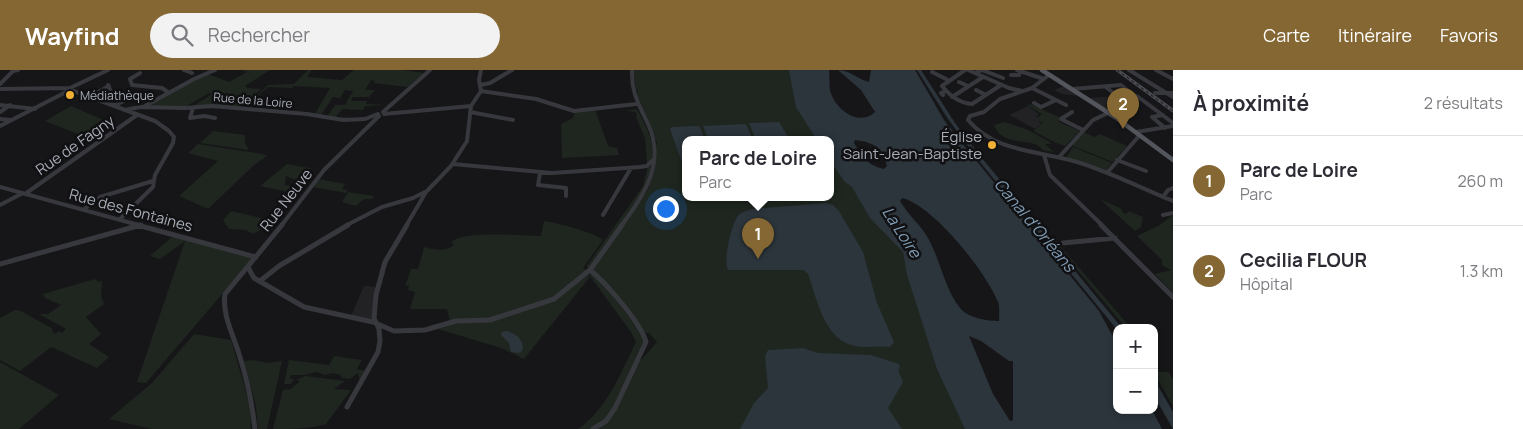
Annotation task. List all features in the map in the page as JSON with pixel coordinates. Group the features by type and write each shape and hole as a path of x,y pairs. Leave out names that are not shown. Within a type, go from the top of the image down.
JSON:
{"main road":[{"path":"1042,70 1136,132 1173,160"}],"street":[{"path":"0,84 14,70"},
{"path":"0,126 108,70"},
{"path":"135,70 141,74 130,79 132,85 162,88 169,93"},
{"path":"184,70 192,73"},
{"path":"144,107 215,70"},
{"name":"Rue Neuve","path":"255,429 242,361 224,307 224,298 228,290 325,169 409,87 430,70"},
{"path":"347,407 366,377 380,344 379,325 374,318 382,271 391,250 421,197 453,164 467,141 471,106 481,92 481,70"},
{"path":"481,86 512,70"},
{"path":"248,267 251,275 304,307 372,322 402,331 424,330 456,320 490,320 554,299 590,268 645,193 650,182 654,145 652,136 636,104 630,82 632,70"},
{"path":"1001,85 970,105 952,96 942,84 967,70 1009,88 1024,91"},
{"path":"975,73 982,70 1003,78"},
{"path":"1129,70 1136,72 1173,98"},
{"path":"1156,70 1173,79"},
{"path":"1011,75 1019,75 1018,71 1031,72 1044,79"},
{"path":"932,72 948,80"},
{"path":"1049,75 1032,88 1000,99 984,112 969,117 970,124 994,140 1044,155 1060,156 1173,200"},
{"path":"952,96 984,77"},
{"path":"959,82 968,86"},
{"path":"91,96 108,85 113,96"},
{"path":"1072,89 1121,85 1163,115 1173,126 1136,132"},
{"path":"0,89 60,87 69,89 91,96 160,125 174,137 153,187 148,194 120,219"},
{"path":"1106,87 1117,96 1135,96"},
{"path":"1009,88 1015,94"},
{"path":"1032,88 1066,105"},
{"path":"976,90 986,95"},
{"path":"100,91 127,99 116,105 109,104"},
{"path":"481,92 518,94 574,111 636,104"},
{"path":"941,94 947,92"},
{"path":"1155,93 1173,93"},
{"path":"1034,104 1042,108 1056,100"},
{"path":"0,105 35,109"},
{"path":"0,112 10,105"},
{"name":"Rue de la Loire","path":"125,110 144,107 193,108 217,106 307,114 342,120 361,119 381,114 471,106"},
{"path":"193,108 190,118 204,116 215,118"},
{"path":"470,112 513,120"},
{"path":"968,112 974,115"},
{"path":"1072,112 1060,119 1083,130"},
{"path":"1060,156 1093,120 1108,113"},
{"name":"Rue de Fagny","path":"0,205 24,194 137,115"},
{"path":"1163,115 1152,117 1165,128"},
{"path":"0,119 12,120"},
{"path":"1107,173 1138,137 1141,136"},
{"path":"1044,155 1052,177 1173,296"},
{"path":"647,166 653,160"},
{"path":"1117,160 1146,171"},
{"path":"453,164 503,167 540,173 647,166 652,168"},
{"path":"603,215 607,205 624,182 630,168"},
{"path":"540,173 538,185 566,188 566,196"},
{"path":"83,210 100,197 154,181"},
{"name":"Rue des Fontaines","path":"0,187 256,256"},
{"path":"1163,196 1168,190 1173,188"},
{"path":"260,281 278,266 302,254 325,237 343,227 382,207 421,197"},
{"path":"1163,215 1173,213"},
{"path":"0,264 142,225"},
{"path":"1063,243 1115,238"},
{"path":"590,268 590,272 602,280 644,334 646,346 618,403 606,421 593,429"}],"shaded area":[{"path":"242,70 270,70 245,86 247,88 261,89 241,107 192,107 212,94 209,93 185,107 149,106 187,83 208,74 229,82 247,72"},
{"path":"308,70 312,70 307,77 342,80 354,70 402,70 424,73 407,87 374,83 375,81 371,80 365,90 375,90 369,97 353,97 351,101 367,101 366,104 390,105 365,106 363,110 342,109 336,117 356,118 338,118 325,116 328,115 335,105 345,105 353,91 345,90 340,98 333,97 321,115 315,114 330,88 268,87 244,108 268,85 294,84"},
{"path":"633,70 797,70 822,136 682,136 682,201 834,201 834,156 908,248 974,429 578,429 588,421 605,401 619,378 636,342 631,332 590,276 591,273 600,280 642,333 645,342 634,368 657,342 649,333 645,333 593,271 594,265 648,189 654,167 655,143 657,145 657,143 637,95 638,91"},
{"path":"1115,70 1121,70 1173,108 1173,112"},
{"path":"1064,86 1089,98 1116,96 1132,109 1104,112 1080,96 1062,94 1054,90"},
{"path":"1030,104 1059,117 1059,122 1080,131 1065,146 1033,131 1043,123 1036,119 1042,114 1027,105"},
{"path":"71,106 108,122 98,128 100,129 88,139 83,140 83,136 45,121"},
{"path":"1028,106 1039,114 1037,116 1039,122 1042,123 1035,129 1009,115"},
{"path":"595,109 608,146 617,148 619,155 562,158 561,124 573,118 574,112"},
{"path":"637,109 649,134 652,146 652,160 647,164 645,138 636,117 636,112 626,111"},
{"path":"1005,122 1028,130 1050,142 1051,144 1045,144 1054,152 1043,150 1032,143 1010,140 1004,137 994,125"},
{"path":"213,131 245,135 245,143 249,150 200,143"},
{"path":"1083,132 1095,137 1100,134 1127,146 1113,162 1073,146 1072,144"},
{"path":"198,144 267,156 253,166 208,209 179,196 218,161 188,153"},
{"path":"1073,147 1112,163 1106,171 1066,157"},
{"path":"287,164 314,169 304,169 308,172 296,180 286,176 285,185 295,186 289,192 260,186"},
{"path":"648,166 652,168 649,184 590,268 586,267 643,186"},
{"path":"319,179 345,184 342,189 348,190 346,193 313,187"},
{"path":"348,192 374,196 372,199 364,199 356,206 342,202"},
{"path":"1100,199 1122,209 1122,212 1127,214 1128,211 1143,217 1141,227 1135,231"},
{"path":"231,211 278,222 266,226 253,234 246,230 229,229 223,220"},
{"path":"1173,215 1173,293 1155,274 1171,270 1162,265 1162,260 1137,236 1160,225"},
{"path":"544,221 584,231 603,240 583,268 586,270 555,298 493,318 450,321 447,309 410,309 415,292 408,290 409,285 405,286 411,269 418,269 424,247 443,250 454,245 451,243 457,239 466,236 541,236"},
{"path":"172,237 253,258 146,383 137,382 185,241 160,259 150,256"},
{"path":"1053,241 1056,241 1128,324 1123,324"},
{"path":"589,272 589,278 524,359 501,348 438,329 461,322 489,321 556,300"},
{"path":"95,279 98,282 102,281 101,295 104,304 86,317 101,334 89,344 109,357 97,368 51,347 20,371 0,360 0,318 15,310 21,311 53,329 52,331 55,334 59,331 62,333 66,329 39,314 48,314 61,305 45,298 43,294"},
{"path":"364,286 377,287 372,317 369,320 351,316"},
{"path":"194,334 231,340 250,405 251,429 152,429 109,419 152,383"},
{"path":"334,356 362,360 357,369 366,371 362,380 359,379 358,373 350,379 342,378 341,375 333,373 325,375 317,372 291,375 290,379 294,379 291,384 284,384 289,360 329,365"},
{"path":"254,360 267,363 282,361 267,429 258,429 256,406 244,361"},
{"path":"0,362 59,395 19,429 0,429"},
{"path":"1158,371 1169,372 1173,380 1173,406 1158,380"},
{"path":"305,376 345,381 334,389 351,390 326,424 307,428 273,429 283,390 291,389 300,381 296,380"}],"water":[{"name":"La Loire","path":"789,70 829,70 830,90 836,103 848,114 861,118 875,112 861,90 838,70 846,71 869,82 871,70 915,70 944,120 1099,311 1113,337 1113,414 1154,414 1162,429 965,429 937,369 907,275 903,252 870,218 852,187 844,181 834,166 834,136 814,136 796,107","holes":["855,140 872,144 883,155 887,166 884,169 870,163 854,143","902,198 915,203 943,226 971,258 992,289 999,304 999,321 973,317 963,311 955,301 928,238 900,201","969,336 981,341 1009,361 1013,361 1013,420 1010,421 993,394"]},
{"name":"Canal d'Orléans","path":"917,70 921,70 955,123 981,157 1119,324 1113,325 980,162 948,119"},
{"path":"779,122 788,136 754,136 749,123"},
{"path":"746,124 751,136 707,136 703,126"},
{"path":"673,127 700,127 703,136 682,136 682,161 670,129"},
{"path":"826,203 833,205 839,211 863,252 877,303 894,342 890,347 855,346 844,342 836,336 823,317 808,274 804,270 728,270 726,259 728,243 735,221 741,213 752,209"},
{"path":"502,332 513,333 520,339 523,349 520,353 511,352 509,343 501,335"},
{"path":"803,348 818,353 871,355 899,364 900,368 898,370 903,382 888,408 902,429 740,429 754,403 768,388 765,356 768,350"},
{"path":"1158,386 1173,412 1173,429 1158,403"}],"tram line":[{"path":"1119,70 1173,109"}],"railway":[{"path":"1117,70 1173,111"}],"place":[{"name":"Médiathèque","path":"70,95"},
{"name":"Cecilia FLOUR","path":"1123,129"},
{"name":"Église Saint-Jean-Baptiste","path":"992,145"},
{"name":"Parc de Loire","path":"758,259"}]}
